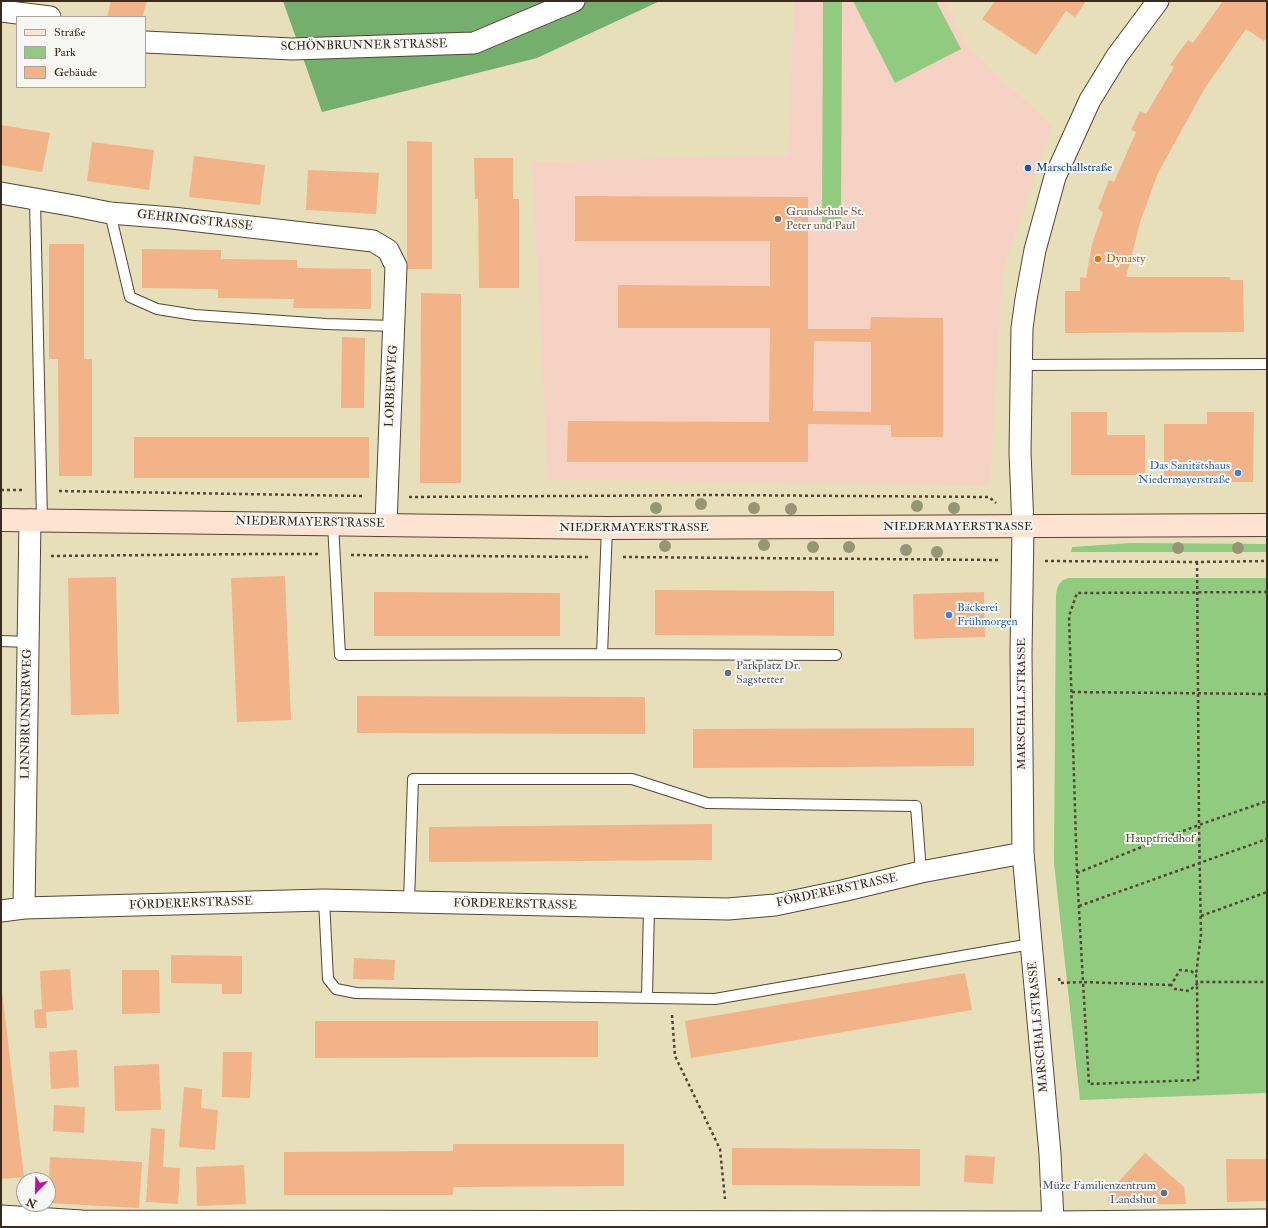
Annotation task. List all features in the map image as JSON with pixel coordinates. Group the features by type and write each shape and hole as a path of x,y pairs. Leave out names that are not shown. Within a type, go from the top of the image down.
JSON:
{"main road":[{"name":"NIEDERMAYERSTRASSE","path":"1,520 607,528 1267,525"}],"street":[{"name":"SCHÖNBRUNNER STRASSE","path":"146,42 292,49 474,43 574,1"},
{"name":"MARSCHALLSTRASSE","path":"1053,1222 1050,1154 1023,853 1021,653 1023,527 1020,452 1022,328 1035,250 1055,177 1090,100 1117,56 1158,1"},
{"path":"1,12 40,16"},
{"name":"GEHRINGSTRASSE","path":"1,193 110,213 179,219 373,241 388,250"},
{"name":"LORBERWEG","path":"386,524 396,266 388,250"},
{"name":"LINNBRUNNERWEG","path":"24,908 28,642 36,520"},
{"name":"FÖRDERERSTRASSE","path":"1,911 24,908 324,900 728,909 775,905 921,872 1023,853"},
{"path":"1,1216 82,1221 1053,1222 1267,1220"}],"lane":[{"path":"35,200 41,491 36,520"},
{"path":"110,213 130,297 156,309 195,315 326,324 394,326"},
{"path":"1021,365 1267,364"},
{"path":"333,524 340,654 836,655"},
{"path":"602,654 607,528"},
{"path":"1,641 28,642"},
{"path":"409,902 413,779 632,779 707,803 916,806 921,872"},
{"path":"324,900 328,979 336,989 356,993 715,998 1031,944"},
{"path":"646,998 649,908"}],"path":[{"path":"1,490 386,497 723,495 989,497 1023,527"},
{"path":"1267,561 1197,562 1197,592 1197,693 1198,825 1201,916 1201,934 1196,975 1198,1080 1089,1084 1077,873 1069,616 1077,593 1197,592 1267,592"},
{"path":"1072,692 1267,694"},
{"path":"1077,873 1158,840 1267,801"},
{"path":"1079,906 1267,839"},
{"path":"1201,916 1267,892"},
{"path":"1170,985 1180,970 1191,971 1196,975"},
{"path":"1083,982 1170,985 1175,989 1189,991 1199,982 1267,982"},
{"path":"671,998 675,1056 720,1148 727,1221"}],"shaded area":[{"name":"Grundschule St. Peter und Paul","path":"794,1 945,1 967,46 1052,126 1002,275 990,486 548,479 532,162 788,155"}],"green space":[{"path":"283,1 660,1 537,58 322,112"},
{"path":"823,1 842,1 841,228 822,228"},
{"path":"853,1 936,1 961,49 895,83"},
{"path":"1131,543 1267,544 1267,552 1071,552 1072,547"},
{"name":"Hauptfriedhof","path":"1069,578 1267,578 1267,1093 1080,1100 1054,863 1056,595 1059,584 1063,580"}],"building":[{"path":"111,1 147,1 142,16 107,16"},
{"path":"995,1 1086,1 1075,17 1066,11 1036,55 982,19"},
{"path":"1223,1 1267,1 1267,37 1264,41 1246,29 1205,88 1158,173 1141,219 1126,277 1230,277 1230,280 1243,280 1244,332 1065,333 1065,291 1080,291 1080,277 1086,278 1092,244 1103,212 1098,209 1109,180 1114,182 1136,132 1131,130 1140,111 1146,114 1174,67 1170,65 1188,40 1193,43"},
{"path":"1,125 50,133 42,172 1,165"},
{"path":"407,141 432,142 432,269 407,269"},
{"path":"92,142 154,150 149,190 87,181"},
{"path":"194,156 265,165 260,205 189,197"},
{"path":"474,158 513,158 513,199 519,199 519,288 479,288 478,199 475,199"},
{"path":"308,170 379,173 376,214 306,210"},
{"path":"575,196 808,197 808,329 870,329 871,317 943,318 943,437 891,437 891,425 808,424 808,462 567,462 568,421 769,422 770,328 618,328 618,285 770,286 770,241 575,241","holes":["814,341 871,342 871,412 813,411"]},
{"path":"49,244 84,244 84,359 92,359 92,476 59,476 58,359 49,359"},
{"path":"142,249 221,250 221,259 297,260 297,268 371,269 371,309 293,308 294,299 218,298 218,289 142,288"},
{"path":"421,293 461,294 461,483 420,483"},
{"path":"342,337 365,338 364,408 341,408"},
{"path":"1071,412 1107,412 1107,435 1145,435 1145,475 1071,475"},
{"path":"1207,412 1254,412 1253,482 1164,482 1164,424 1207,424"},
{"path":"134,437 369,437 369,478 134,478"},
{"path":"285,576 291,720 237,722 231,578"},
{"path":"116,577 119,714 71,715 68,578"},
{"path":"655,590 834,591 834,636 655,635"},
{"path":"374,592 560,593 560,636 374,636"},
{"name":"Bäckerei Frühmorgen","path":"984,592 985,637 914,639 913,594"},
{"path":"357,696 645,697 645,734 357,733"},
{"path":"974,728 974,766 693,768 693,729"},
{"path":"712,824 712,860 429,862 429,827"},
{"path":"171,955 242,956 242,994 222,994 222,984 171,983"},
{"path":"354,958 395,960 394,980 353,979"},
{"path":"70,969 73,1010 46,1012 47,1028 35,1028 34,1010 42,1009 40,971"},
{"path":"122,970 159,970 160,1013 122,1014"},
{"path":"965,973 972,1010 691,1058 685,1021"},
{"path":"1,983 23,1172 16,1172 16,1178 1,1179"},
{"path":"315,1021 598,1021 598,1057 315,1058"},
{"path":"77,1050 79,1087 51,1089 49,1052"},
{"path":"223,1052 252,1052 250,1098 222,1097"},
{"path":"159,1064 161,1110 115,1111 114,1066"},
{"path":"184,1087 202,1089 201,1108 218,1110 215,1150 179,1147"},
{"path":"54,1105 85,1107 84,1133 53,1131"},
{"path":"151,1128 165,1129 163,1167 180,1168 178,1204 146,1202"},
{"path":"453,1144 624,1144 624,1186 453,1187 453,1195 284,1195 284,1152 453,1151"},
{"path":"732,1148 920,1149 920,1186 732,1185"},
{"path":"1145,1153 1184,1187 1186,1204 1108,1205 1109,1192"},
{"path":"965,1155 995,1157 993,1184 964,1182"},
{"path":"50,1157 142,1162 139,1208 56,1203 56,1172 49,1172"},
{"path":"1226,1159 1267,1159 1267,1201 1227,1202"},
{"path":"244,1165 246,1204 197,1206 196,1167"}],"place":[{"name":"Marschallstraße","path":"1028,168"},
{"name":"Grundschule St. Peter und Paul","path":"778,219"},
{"name":"Dynasty","path":"1098,259"},
{"name":"Das Sanitätshaus Niedermayerstraße","path":"1238,473"},
{"name":"Bäckerei Frühmorgen","path":"949,615"},
{"name":"Parkplatz Dr. Sagstetter","path":"728,673"},
{"name":"Müze Familienzentrum Landshut","path":"1164,1193"}]}
